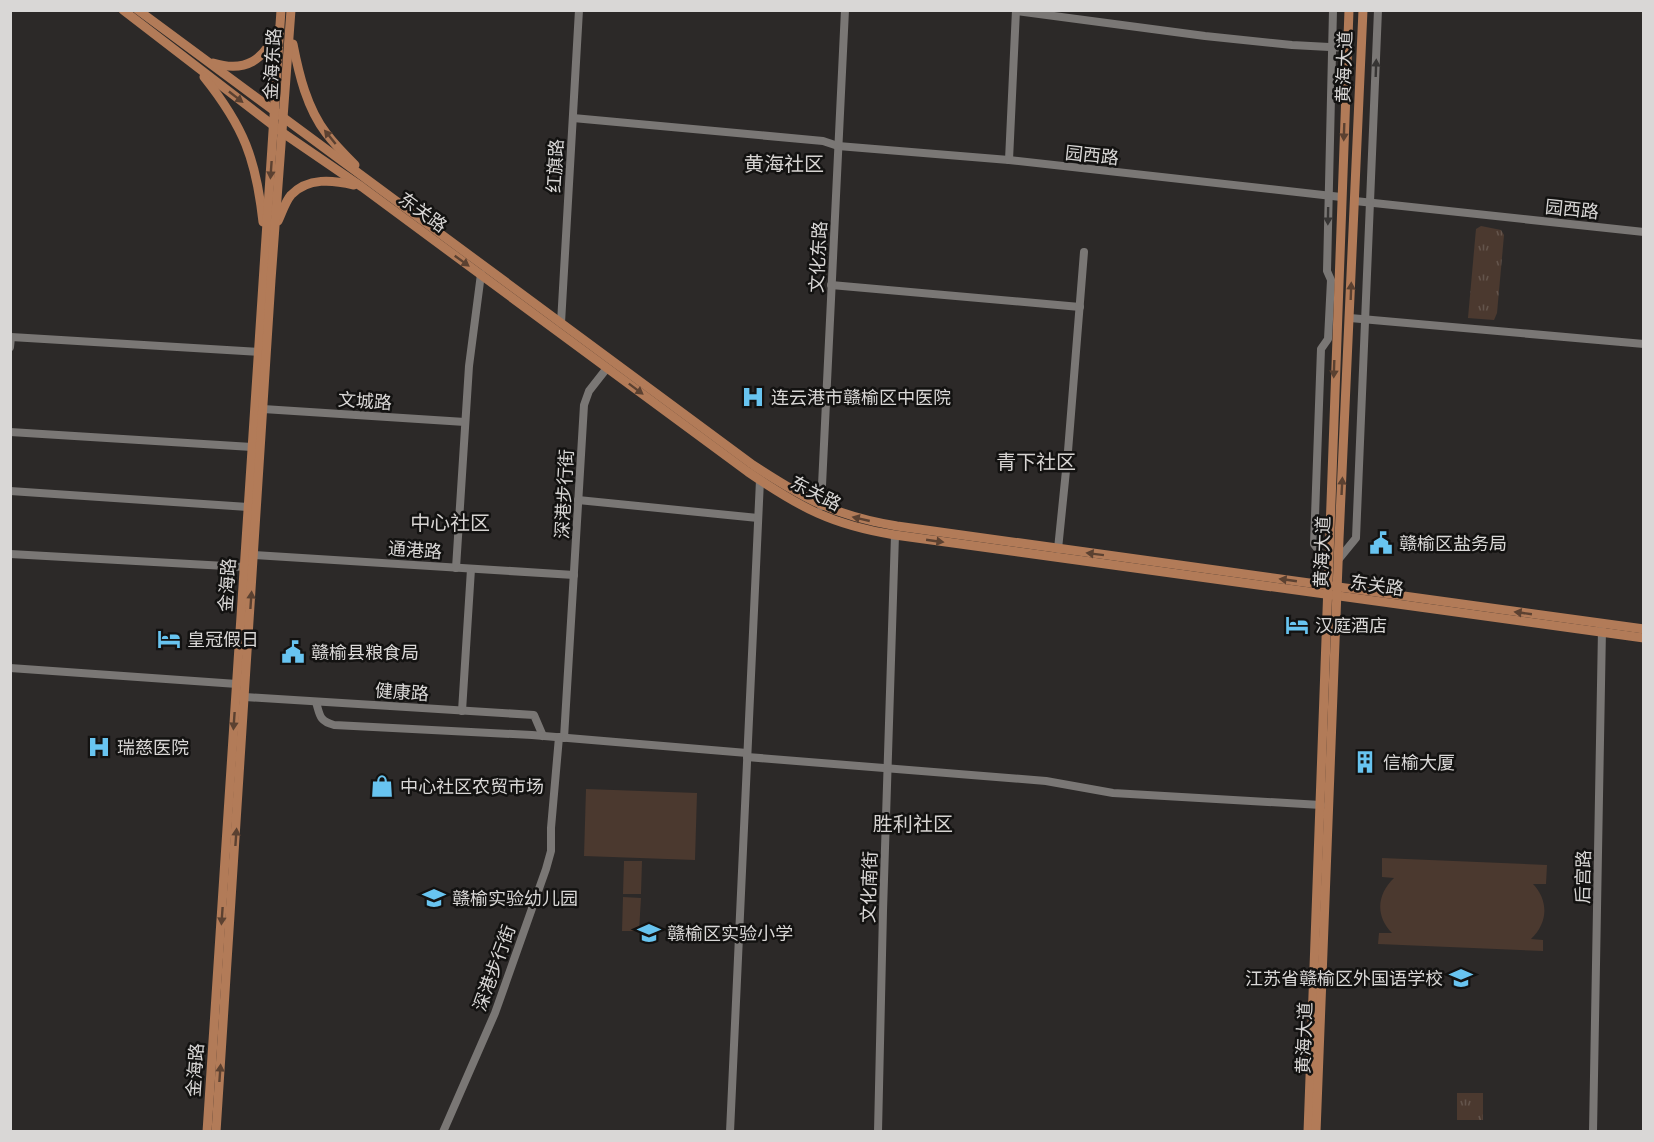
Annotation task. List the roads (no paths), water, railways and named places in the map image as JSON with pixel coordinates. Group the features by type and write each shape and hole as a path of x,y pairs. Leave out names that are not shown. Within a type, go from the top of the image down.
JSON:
{"main road":[{"name":"东关路","path":"123,10 273,126 365,184 561,322 753,465 821,506 867,521 1333,591"},
{"name":"东关路","path":"138,10 285,119 481,274 607,368 760,480 817,514 850,526 895,535 1333,591 1602,628 1644,638"},
{"name":"金海东路","path":"274,112 281,10"},
{"name":"金海东路","path":"285,119 291,10"},
{"name":"黄海大道","path":"1334,562 1333,400 1349,10"},
{"name":"黄海大道","path":"1316,1131 1334,562 1350,318 1363,10"},
{"path":"208,62 240,67 259,58 270,47 280,22"},
{"path":"290,27 297,66 309,103 325,132 365,184"},
{"path":"195,65 222,99 239,126 260,190 266,245"},
{"name":"金海路","path":"207,1131 274,112"},
{"name":"金海路","path":"216,1131 263,409 285,119"},
{"path":"276,226 290,196 305,184 322,180 365,184"},
{"name":"黄海大道","path":"1308,1131 1321,805 1333,591"},
{"name":"东关路","path":"1602,628 1644,629"}],"street":[{"name":"红旗路","path":"561,322 579,10"},
{"name":"文化东路","path":"821,506 845,10"},
{"path":"1333,10 1327,271 1331,280 1328,339 1321,349 1314,544 1334,562 1356,538 1378,10"},
{"path":"1009,160 1016,11 1205,36 1348,48"},
{"name":"园西路","path":"573,118 823,141 838,146 1009,160 1341,197"},
{"name":"园西路","path":"1355,201 1644,232"},
{"path":"1058,549 1084,252"},
{"path":"456,568 469,366 481,274"},
{"path":"831,285 1080,307"},
{"path":"1350,318 1644,344"},
{"path":"10,347 11,337 259,352"},
{"name":"深港步行街","path":"443,1131 495,1013 551,851 551,828 562,737 585,398 607,368"},
{"name":"文城路","path":"263,409 465,422"},
{"path":"10,432 252,447"},
{"path":"730,1131 760,480"},
{"path":"10,491 248,507"},
{"path":"578,500 759,518"},
{"name":"文化南街","path":"878,1131 895,535"},
{"path":"10,554 244,567"},
{"name":"通港路","path":"254,555 574,575"},
{"path":"462,711 471,569"},
{"name":"后宫路","path":"1593,1131 1602,628"},
{"path":"10,668 237,684"},
{"name":"健康路","path":"245,697 534,715 543,736"},
{"path":"316,702 320,717 324,722 334,724 562,737 1046,781 1113,793 1321,805"}],"place":[{"name":"连云港市赣榆区中医院","path":"753,397"},
{"name":"赣榆区盐务局","path":"1381,543"},
{"name":"汉庭酒店","path":"1297,625"},
{"name":"皇冠假日","path":"169,639"},
{"name":"赣榆县粮食局","path":"293,652"},
{"name":"瑞慈医院","path":"99,747"},
{"name":"信榆大厦","path":"1365,762"},
{"name":"中心社区农贸市场","path":"382,786"},
{"name":"赣榆实验幼儿园","path":"434,898"},
{"name":"赣榆区实验小学","path":"649,933"},
{"name":"江苏省赣榆区外国语学校","path":"1461,978"}],"district":[{"name":"黄海社区","path":"784,163"},
{"name":"青下社区","path":"1036,461"},
{"name":"中心社区","path":"450,522"},
{"name":"胜利社区","path":"913,823"}]}
